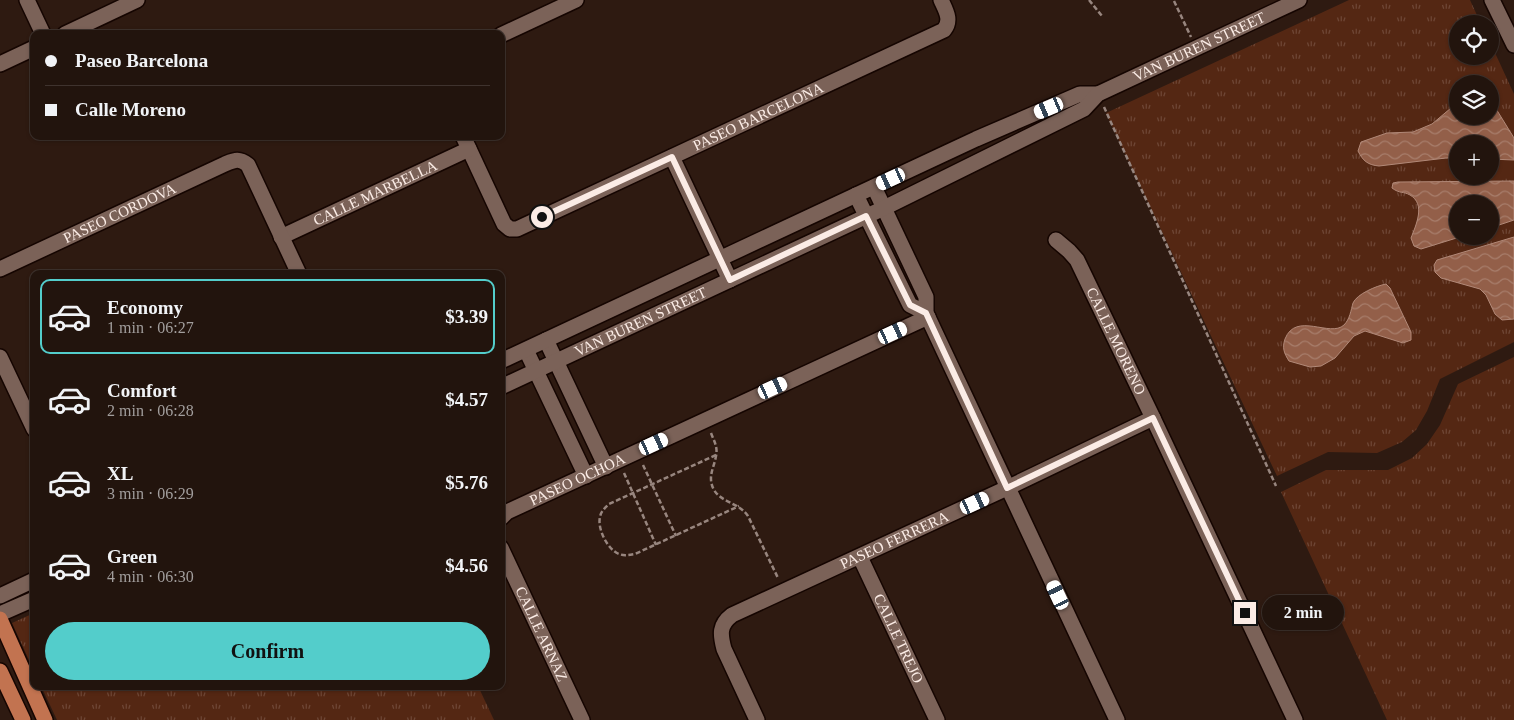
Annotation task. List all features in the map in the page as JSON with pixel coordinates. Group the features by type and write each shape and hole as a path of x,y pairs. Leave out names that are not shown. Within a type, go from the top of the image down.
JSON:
{"main road":[{"path":"0,619 30,686"},
{"path":"0,671 23,720"},
{"path":"32,690 45,720"}],"street":[{"path":"27,0 41,30"},
{"path":"73,30 137,0"},
{"path":"505,33 576,0"},
{"name":"PASEO BARCELONA","path":"466,143 504,224 510,229 517,229 944,30 948,24 949,16 941,0"},
{"name":"VAN BUREN STREET","path":"505,385 884,208 1084,109 1098,94 1299,0"},
{"path":"1492,0 1514,45"},
{"path":"0,64 30,50"},
{"name":"VAN BUREN STREET","path":"505,360 976,139 1080,94 1098,94"},
{"name":"CALLE MARBELLA","path":"281,237 466,143"},
{"path":"672,157 730,280"},
{"name":"PASEO CORDOVA","path":"0,269 225,164 242,160 248,165 281,237"},
{"path":"874,187 926,297 927,315 1117,720"},
{"path":"856,195 910,305 927,315"},
{"path":"281,237 296,270"},
{"name":"CALLE MORENO","path":"1056,240 1077,260 1295,720"},
{"name":"PASEO OCHOA","path":"505,514 927,315"},
{"path":"546,340 612,464"},
{"path":"526,350 586,476"},
{"path":"0,357 30,421"},
{"name":"PASEO FERRERA","path":"758,720 724,649 721,638 725,621 732,615 1007,488 1153,418"},
{"name":"CALLE ARNAZ","path":"505,556 582,720"},
{"name":"CALLE TREJO","path":"860,556 937,720"},
{"path":"0,596 30,582"},
{"path":"0,614 30,601"}],"path":[{"path":"1089,0 1102,16"},
{"path":"1174,1 1196,48"},
{"path":"1098,94 1276,486"},
{"path":"705,420 716,444 716,454 711,472 714,489 727,502 739,506 748,516 784,592"},
{"path":"637,452 676,536"},
{"path":"716,454 609,504 600,518 600,526 604,538 612,549 619,554 627,556 656,545 739,506"},
{"path":"612,464 633,493 656,545"}],"green space":[{"path":"1349,0 1470,0 1477,15 1449,15 1449,65 1499,65 1499,62 1514,94 1514,342 1440,379 1427,411 1416,430 1402,442 1377,453 1328,452 1277,476 1106,113"},
{"path":"1514,357 1514,720 1387,720 1281,492 1326,470 1388,470 1412,458 1427,444 1440,425 1458,384"},
{"path":"30,615 30,662 12,623"},
{"path":"43,690 480,690 494,720 57,720"}],"water":[{"path":"1449,110 1449,125 1499,125 1499,114 1514,138 1514,160 1499,159 1499,135 1449,135 1449,158 1379,166 1366,162 1358,151 1361,142 1387,133 1413,132 1432,124"},
{"path":"1499,181 1514,181 1514,220 1499,225 1499,195 1449,195 1449,240 1421,249 1414,246 1411,238 1418,215 1418,204 1410,195 1392,188 1393,183 1398,182 1449,182 1449,185 1499,185"},
{"path":"1514,237 1514,319 1502,320 1495,314 1486,295 1480,289 1441,278 1435,272 1434,265 1437,260 1487,245 1499,245 1499,241"},
{"path":"1386,284 1390,288 1411,332 1411,340 1403,343 1365,331 1354,336 1335,358 1321,366 1310,367 1289,361 1284,345 1290,331 1297,327 1305,326 1338,328 1346,323 1353,303 1358,297"}],"route":[{"path":"542,217 672,157 730,280 866,216 910,305 926,313 1007,488 1153,418 1245,613"}]}
